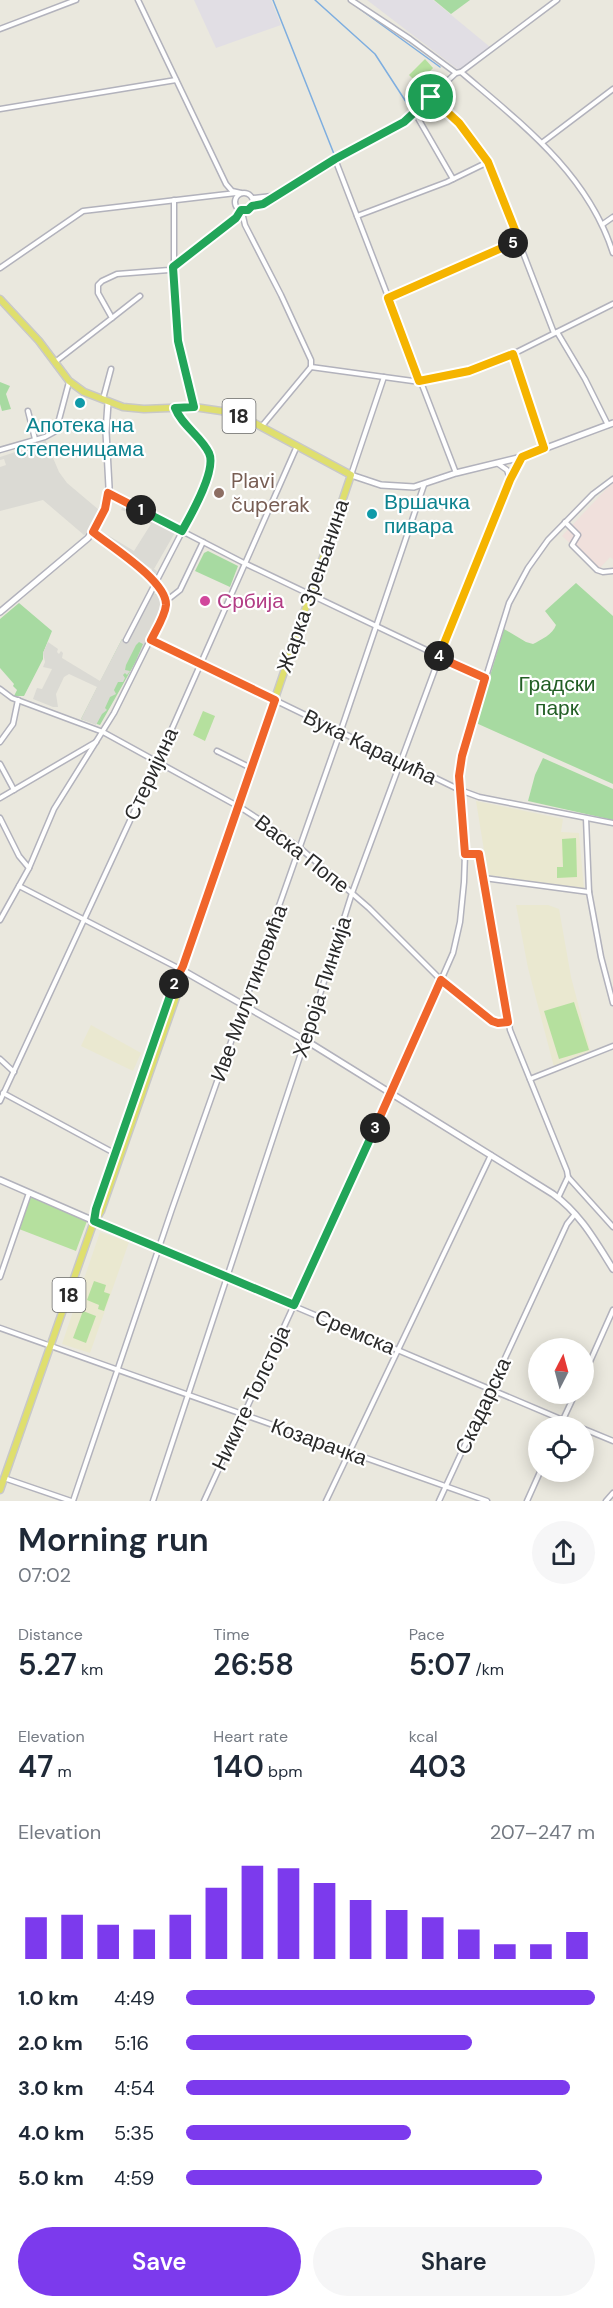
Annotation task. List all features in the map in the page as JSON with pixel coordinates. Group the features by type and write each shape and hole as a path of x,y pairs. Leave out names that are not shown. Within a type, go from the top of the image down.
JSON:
{"main road":[{"name":"18","path":"0,299 69,381 84,392 133,409 194,407 228,412 351,475"},
{"name":"Жарка Зрењанина","path":"0,1490 175,981 182,970 252,768 351,475"},
{"name":"Жарка Зрењанина","path":"94,1221 102,1211 181,983 182,970"}],"street":[{"path":"55,0 57,7"},
{"path":"0,29 76,0"},
{"path":"138,0 226,184 236,193"},
{"path":"351,0 458,73 543,142 590,201 603,224 613,253"},
{"path":"244,223 248,210 252,206 263,204 272,196 415,113 458,73 557,0"},
{"path":"0,109 176,80"},
{"path":"543,142 613,89"},
{"path":"384,377 351,475 392,487 423,485 456,473 522,457 610,424 588,383 555,332 488,162 459,123 431,97"},
{"path":"415,113 453,179"},
{"path":"335,159 456,473"},
{"path":"357,216 453,179 488,162"},
{"path":"226,184 226,194"},
{"path":"0,268 83,211 236,193 248,193 253,198"},
{"path":"235,200 241,193"},
{"path":"226,194 235,200 310,360 311,367 261,427"},
{"path":"253,198 272,196"},
{"path":"252,206 253,198"},
{"path":"174,200 173,267 178,341 194,407"},
{"path":"240,210 248,210"},
{"path":"112,318 98,294 97,288 102,281 117,274 166,270 173,267 231,221 240,210"},
{"path":"603,224 613,217"},
{"path":"231,221 244,223"},
{"path":"388,298 519,240"},
{"path":"55,362 140,296"},
{"path":"311,367 419,381 469,371 513,354 613,304"},
{"path":"513,354 544,448"},
{"path":"0,612 93,532 105,509 108,493 105,401 111,369"},
{"path":"0,450 51,435 56,431 69,381"},
{"path":"126,640 207,480 209,453 178,416 175,408"},
{"path":"28,411 35,439"},
{"name":"Стеријина","path":"0,1101 157,763 297,446"},
{"name":"Хероја Пинкија","path":"153,1501 352,893 438,657 510,480 522,457"},
{"path":"497,463 507,470 510,480"},
{"name":"Никите Толстоја","path":"204,1501 391,1094 453,953 458,936 464,882 465,854 459,776 462,756 513,594 533,560 565,522 613,479"},
{"name":"Иве Милутиновића","path":"72,1501 340,733 423,485"},
{"path":"108,493 302,591 485,678"},
{"path":"565,522 578,536 572,545 597,570 613,571"},
{"path":"0,920 29,868 54,809 103,732 165,608 164,593 155,582 93,532"},
{"path":"166,602 180,590 204,542"},
{"name":"Вука Караџића","path":"151,640 460,790 479,797 613,824"},
{"name":"Васка Попе","path":"0,689 18,700 103,732 238,807 300,848 352,893 441,980 492,1021 508,1022"},
{"path":"0,742 13,724 18,700"},
{"path":"0,798 96,742"},
{"path":"217,751 252,768"},
{"path":"0,764 14,790"},
{"path":"0,818 29,868"},
{"path":"586,818 589,892 601,957 613,1003"},
{"path":"465,854 479,854 508,1022 567,1171 567,1179 558,1198"},
{"path":"484,878 589,892"},
{"path":"19,886 182,970 305,1041 491,1154 558,1198 575,1214 613,1269"},
{"path":"530,1079 613,1046"},
{"path":"0,1059 14,1072"},
{"path":"3,1094 116,1154"},
{"path":"326,1501 491,1154"},
{"path":"567,1179 613,1227"},
{"name":"Сремска","path":"0,1180 553,1416"},
{"path":"0,1277 29,1193"},
{"name":"Скадарска","path":"439,1501 567,1224 575,1214"},
{"path":"594,1353 613,1310"},
{"name":"Козарачка","path":"0,1328 487,1501"},
{"path":"594,1433 613,1441"},
{"path":"3,1478 72,1501"},
{"path":"527,1501 536,1482"},
{"path":"606,1501 613,1493"}],"shaded area":[{"path":"194,0 271,0 281,25 216,48"},
{"path":"367,0 433,0 490,47 460,71"},
{"path":"45,439 59,472 67,483 99,510 90,530 84,535 43,500 0,511 0,467 6,465 4,459 0,460 0,457 31,447 30,443"},
{"path":"613,482 613,559 610,557 599,569 562,536"},
{"path":"125,502 177,529 154,569 157,571 156,574 151,573 152,569 133,557 131,559 100,534 101,531 134,551 151,524 136,515 121,510"},
{"path":"152,593 158,595 162,604 152,630 137,664 135,663 143,644 139,642 136,645 126,665 125,670 130,671 127,675 125,673 123,675 125,678 123,682 118,682 114,690 116,694 110,697 105,708 107,710 96,725 81,719 97,687 69,674 64,677 56,694 58,707 33,699 37,688 42,689 52,669 43,667 45,662 43,653 48,642 58,649 59,654 61,651 63,653 62,658 100,681 122,639 126,640"},
{"path":"476,801 563,819 561,832 579,833 584,889 488,875"},
{"path":"516,905 548,905 559,909 571,977 591,1053 554,1067 528,968"},
{"path":"91,1025 141,1053 133,1071 81,1046"},
{"path":"100,1232 129,1242 90,1353 62,1344"}],"green space":[{"path":"434,0 470,0 451,14"},
{"path":"425,59 433,68 418,84 409,75"},
{"path":"0,382 10,386 6,394 11,409 2,411"},
{"path":"208,551 238,566 230,587 195,571 204,553"},
{"name":"Градски парк","path":"576,583 613,616 613,784 476,723 504,629 533,644 543,639 556,625 545,611"},
{"path":"152,593 158,595 162,604 161,609 137,664 135,663 100,725 81,719 122,639 126,640"},
{"path":"19,603 52,631 43,653 43,659 24,696 14,696 17,690 14,684 0,668 0,619"},
{"path":"203,711 215,716 205,741 193,735"},
{"path":"543,758 613,789 613,820 528,801 535,775"},
{"path":"576,838 577,877 557,878 557,867 563,867 562,839"},
{"path":"574,1002 589,1050 559,1059 544,1011"},
{"path":"31,1197 87,1221 76,1251 19,1229"},
{"path":"94,1281 106,1285 104,1292 110,1294 104,1311 98,1309 99,1305 87,1300"},
{"path":"83,1311 96,1316 86,1343 73,1338"}],"waterway":[{"path":"273,0 334,154"},
{"path":"315,0 375,54 410,108"},
{"path":"353,4 440,67"}],"place":[{"name":"Апотека на степеницама","path":"80,403"},
{"name":"Plavi čuperak","path":"219,493"},
{"name":"Вршачка пивара","path":"372,514"},
{"name":"Србија","path":"205,601"}],"route":[{"path":"431,97 453,116 488,162 519,240 388,298 419,381 469,371 513,354 544,448 522,457 510,480 438,657 485,678 462,756 459,776 465,854 479,854 508,1022 492,1021 441,980 294,1305 94,1221 96,1209 175,981 182,970 275,700 151,640 165,608 164,593 152,579 93,532 105,509 108,493 182,531 207,480 210,469 209,453 178,416 175,408 194,407 178,341 173,267 236,218 241,210 248,210 252,206 263,204 272,196 335,159 404,122 431,97"}]}
